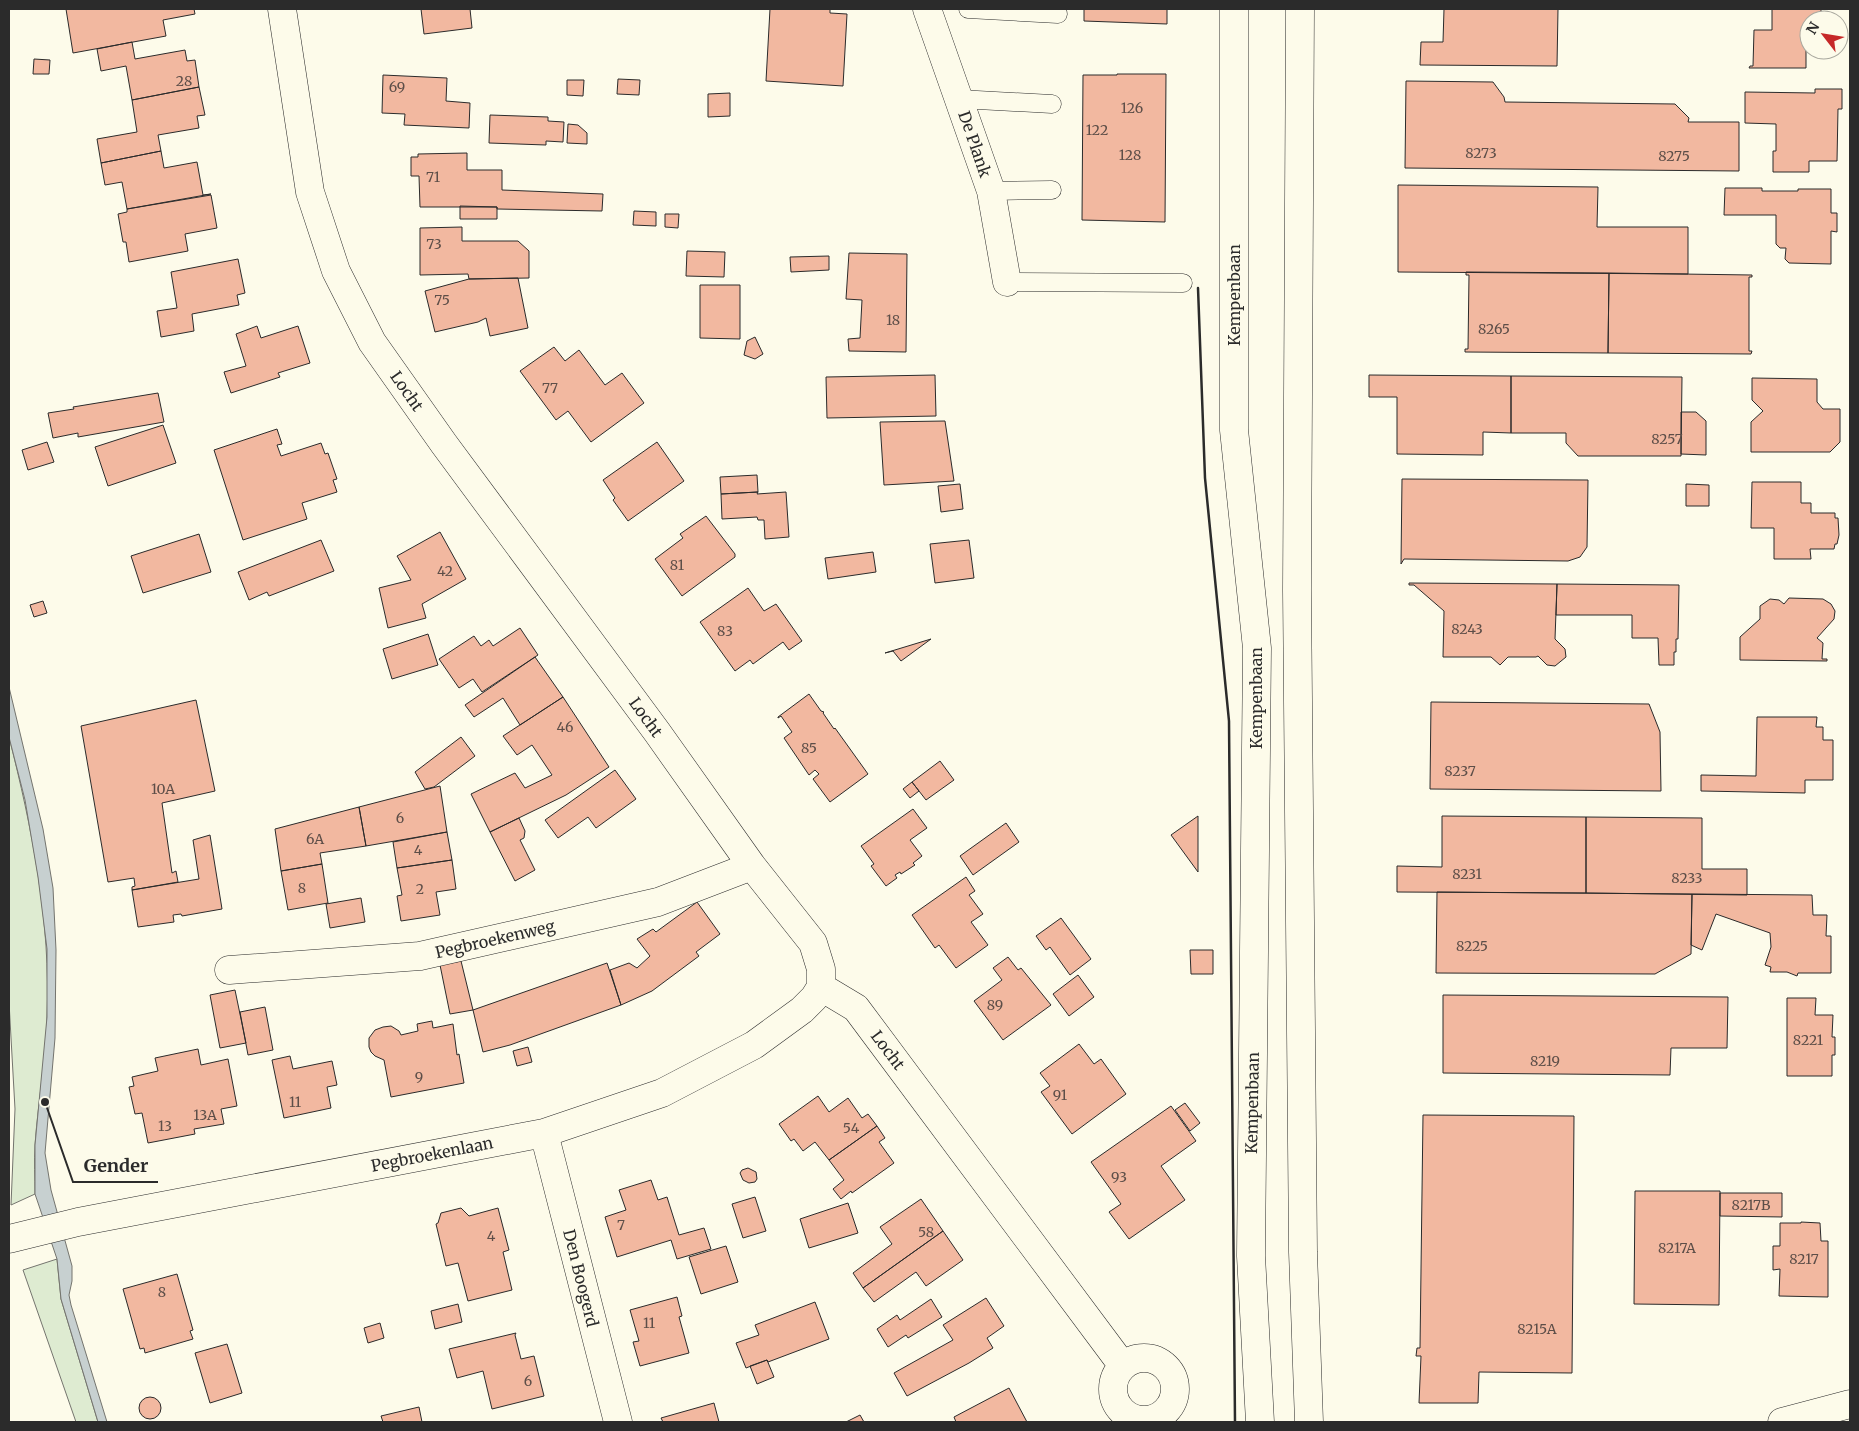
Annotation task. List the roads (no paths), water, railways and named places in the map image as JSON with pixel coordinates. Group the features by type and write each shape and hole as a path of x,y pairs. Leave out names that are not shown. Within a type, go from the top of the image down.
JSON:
{"street":[{"name":"Locht","path":"282,9 310,192 336,271 372,342 444,444 657,732 752,866 813,944 821,969 821,987 856,1008 1123,1366"},
{"name":"De Plank","path":"927,9 992,191 1007,282"},
{"name":"Kempenbaan","path":"1234,9 1234,430 1257,648 1251,1256 1260,1422"},
{"path":"1300,9 1297,590 1303,1252 1309,1422"},
{"name":"Pegbroekenweg","path":"229,970 420,956 658,902 752,866"},
{"name":"Pegbroekenlaan","path":"19,1237 78,1222 544,1133 662,1093 745,1049 802,1010 814,998 821,987"},
{"name":"Den Boogerd","path":"544,1133 618,1422"},
{"path":"1150,1359 1165,1366 1172,1375 1175,1386 1174,1397 1160,1415 1150,1421 1140,1420 1130,1417 1122,1411 1116,1403 1113,1383 1123,1366 1132,1360 1150,1359"},
{"path":"1782,1422 1849,1405"}],"lane":[{"path":"968,9 1058,14"},
{"path":"959,99 1052,104"},
{"path":"992,191 1052,190"},
{"path":"1007,282 1183,283"}],"place":[{"name":"Gender","path":"45,1102"}]}
